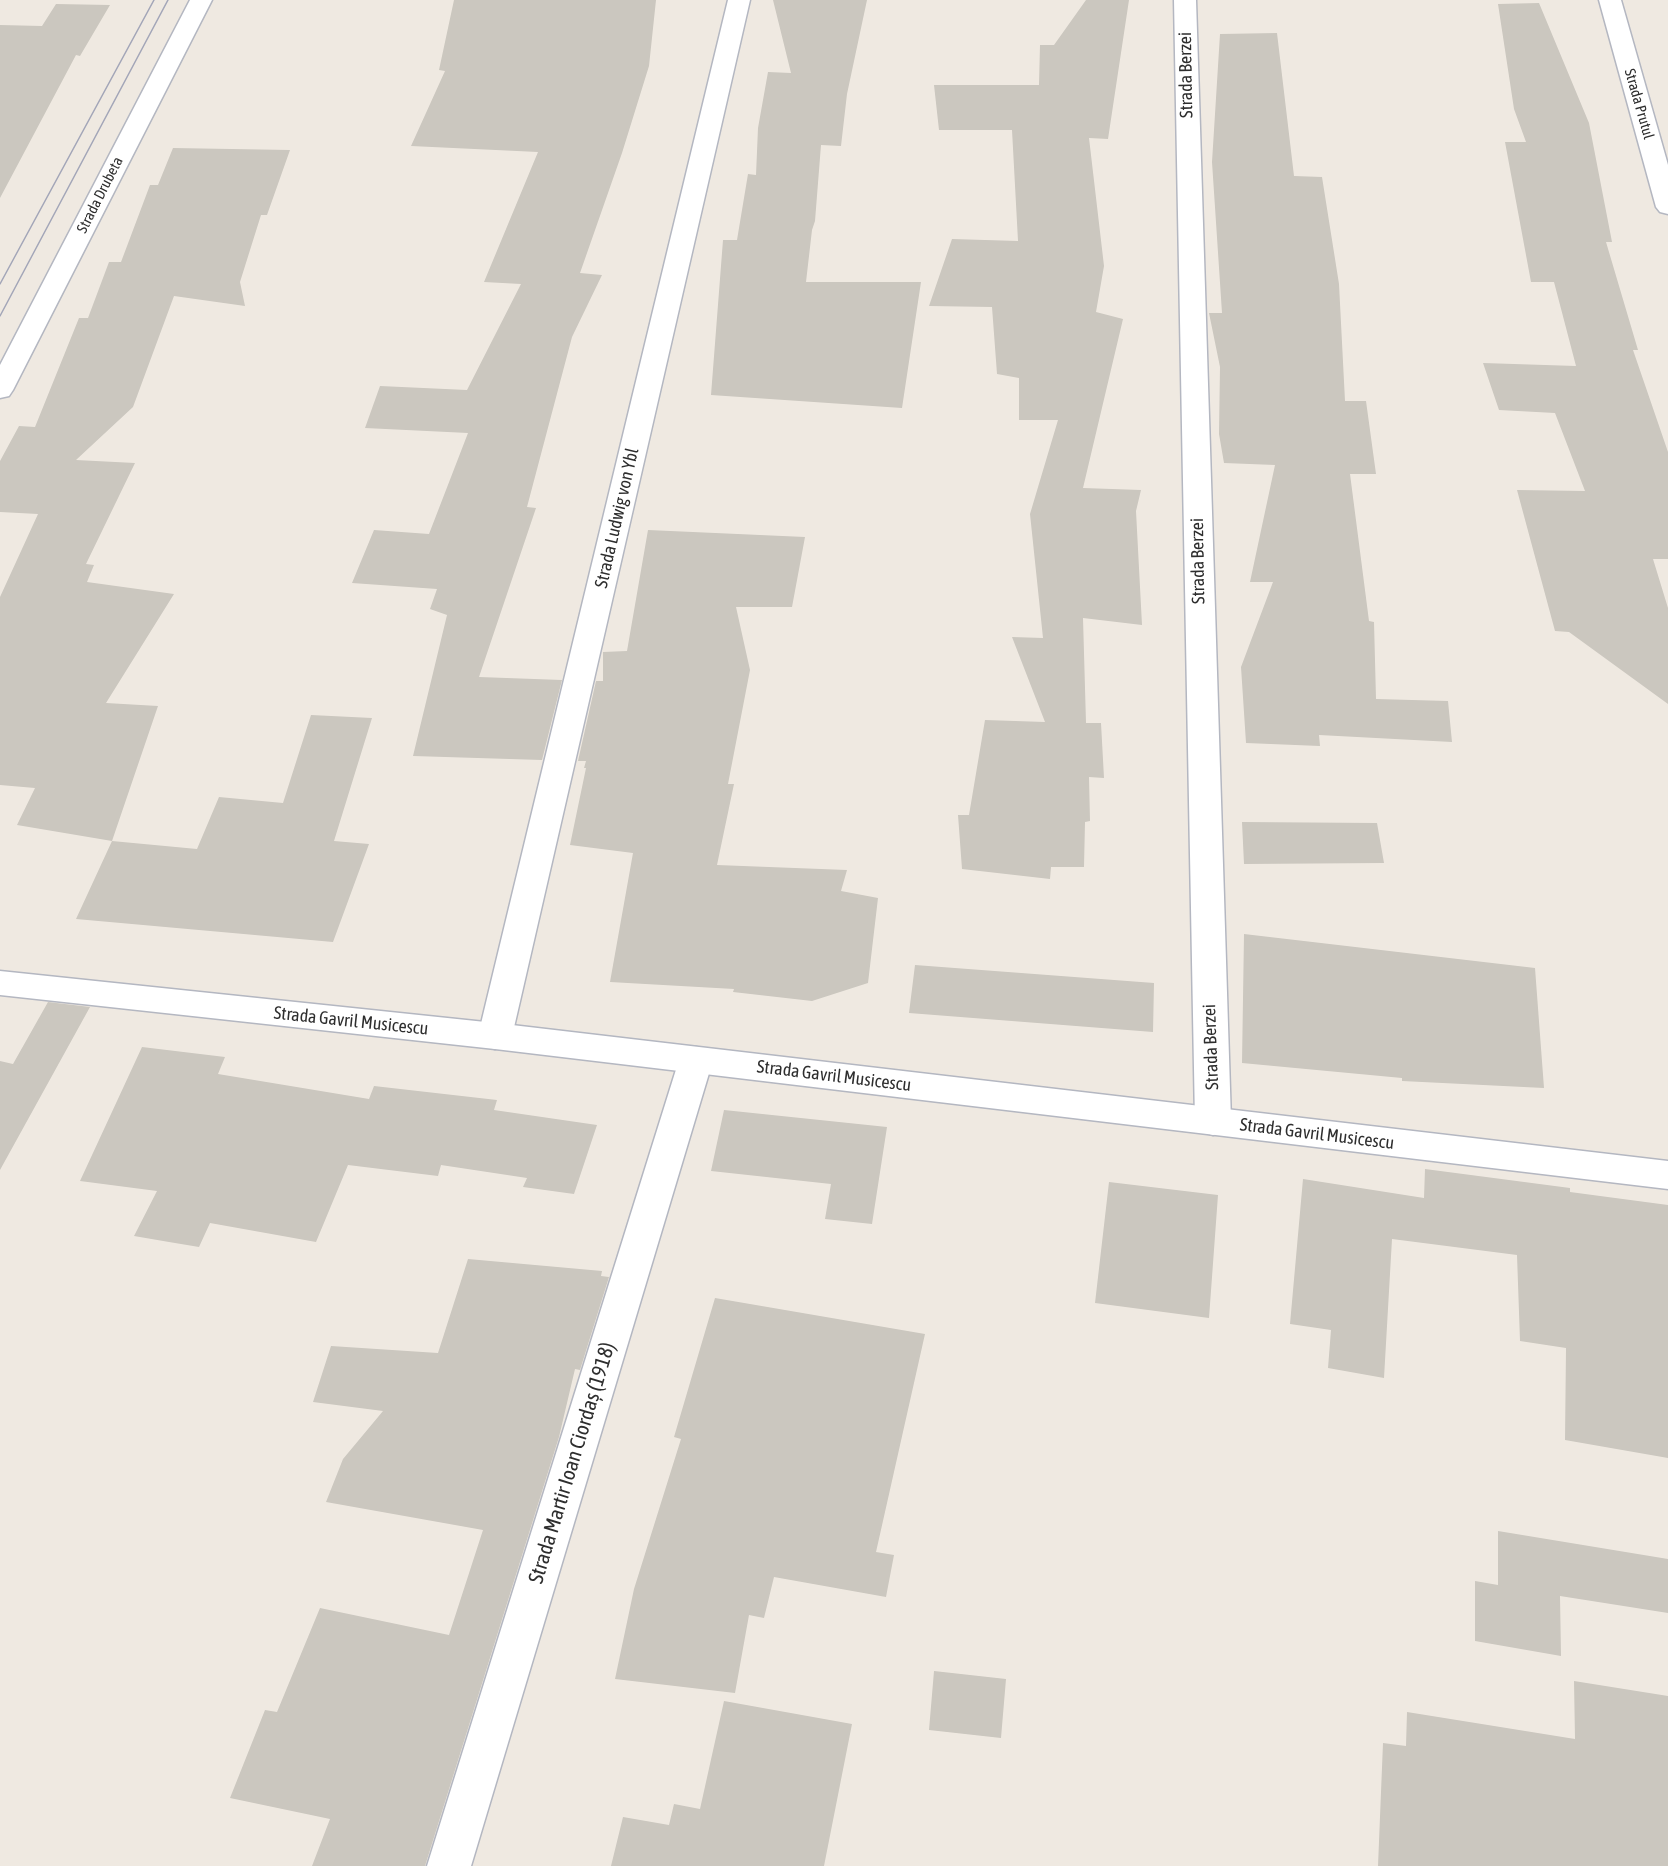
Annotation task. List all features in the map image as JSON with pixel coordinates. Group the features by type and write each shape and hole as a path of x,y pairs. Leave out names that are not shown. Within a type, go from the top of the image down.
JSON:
{"street":[{"name":"Strada Drubeta","path":"0,390 201,0"},
{"name":"Strada Ludwig von Ybl","path":"495,1036 739,0"},
{"name":"Strada Berzei","path":"1185,0 1213,1121"},
{"name":"Strada Prutul","path":"1610,0 1668,207"},
{"name":"Strada Gavril Musicescu","path":"0,982 495,1036 1668,1175"},
{"name":"Strada Martir Ioan Ciordaș (1918)","path":"449,1866 696,1060"}],"building":[{"path":"454,0 656,0 649,66 622,153 580,273 602,275 572,337 527,507 536,508 479,677 562,680 542,760 413,756 447,615 430,609 437,589 352,583 374,530 429,534 468,433 365,428 380,386 467,390 521,284 484,282 538,152 411,146 445,71 439,70"},
{"path":"773,0 867,0 847,94 841,146 821,145 815,221 806,282 921,282 902,408 711,395 723,240 737,240 748,174 756,175 758,128 768,72 791,73"},
{"path":"1086,0 1129,0 1108,139 1089,138 1104,266 1096,312 1123,319 1083,488 1141,490 1136,511 1142,625 1083,618 1086,723 1101,723 1104,778 1089,777 1090,821 1085,822 1084,867 1051,867 1050,879 962,869 958,815 969,815 985,720 1045,722 1012,637 1043,638 1030,514 1058,420 1019,420 1019,378 997,374 992,307 929,306 952,239 1018,241 1012,130 939,130 934,85 1039,85 1040,45 1054,45"},
{"path":"1539,3 1589,123 1612,242 1606,242 1638,350 1633,350 1668,452 1668,559 1653,559 1668,608 1668,704 1569,632 1555,631 1517,490 1585,491 1555,413 1499,410 1483,363 1576,366 1554,282 1531,282 1505,142 1526,142 1514,109 1498,4"},
{"path":"56,4 110,5 80,56 76,55 0,198 0,25 42,26"},
{"path":"1277,33 1294,176 1322,177 1339,284 1345,401 1366,401 1376,474 1350,474 1369,621 1374,622 1376,699 1448,701 1452,742 1319,735 1320,746 1246,743 1241,667 1273,582 1250,582 1275,465 1224,463 1219,434 1220,367 1209,313 1222,313 1212,162 1220,34"},
{"path":"173,148 290,150 267,215 261,215 240,282 245,306 174,296 133,407 76,460 135,463 86,564 94,565 87,582 174,594 106,703 158,706 112,841 17,825 35,788 0,785 0,597 38,514 0,512 0,461 19,426 35,427 79,318 88,318 109,262 121,262 150,185 158,185"},
{"path":"648,530 805,537 792,607 736,607 750,670 728,784 734,784 717,865 847,870 841,891 878,898 868,983 812,1001 733,992 734,989 610,982 633,853 570,845 586,768 584,768 586,761 578,761 596,681 603,681 603,652 627,651"},
{"path":"311,715 372,718 334,841 369,844 333,942 76,919 112,841 197,849 219,797 283,803"},
{"path":"1242,822 1377,823 1384,863 1244,864"},
{"path":"1244,934 1535,968 1544,1088 1402,1081 1402,1078 1242,1063"},
{"path":"915,965 1154,983 1153,1032 909,1013"},
{"path":"48,1002 90,1007 0,1170 0,1061 13,1064"},
{"path":"142,1047 225,1057 218,1074 369,1099 374,1086 497,1100 494,1110 597,1125 574,1194 523,1187 527,1178 441,1165 438,1176 348,1165 316,1242 210,1223 199,1247 134,1236 157,1191 80,1181"},
{"path":"724,1110 887,1127 872,1224 825,1219 831,1184 711,1171"},
{"path":"1425,1169 1570,1188 1570,1192 1668,1205 1668,1458 1565,1440 1566,1348 1520,1341 1517,1255 1392,1239 1384,1378 1328,1368 1331,1330 1290,1324 1303,1179 1424,1198"},
{"path":"1109,1182 1218,1195 1209,1318 1095,1303"},
{"path":"468,1259 602,1271 601,1276 609,1277 580,1370 575,1369 559,1437 425,1866 312,1866 330,1819 230,1798 265,1710 277,1712 320,1608 449,1635 483,1530 326,1502 343,1459 383,1411 313,1402 331,1346 438,1353"},
{"path":"715,1298 925,1334 876,1552 894,1555 886,1597 774,1577 764,1618 749,1615 735,1693 615,1679 634,1589 681,1439 674,1437"},
{"path":"1498,1531 1668,1559 1668,1613 1560,1596 1561,1656 1475,1641 1475,1581 1498,1585"},
{"path":"934,1671 1006,1679 1001,1738 929,1730"},
{"path":"1574,1681 1668,1696 1668,1866 1378,1866 1383,1743 1406,1746 1407,1712 1575,1739"},
{"path":"724,1701 852,1724 824,1866 611,1866 623,1817 669,1825 674,1804 700,1809"}],"tram line":[{"path":"0,284 154,0"},
{"path":"0,316 168,0"}]}
